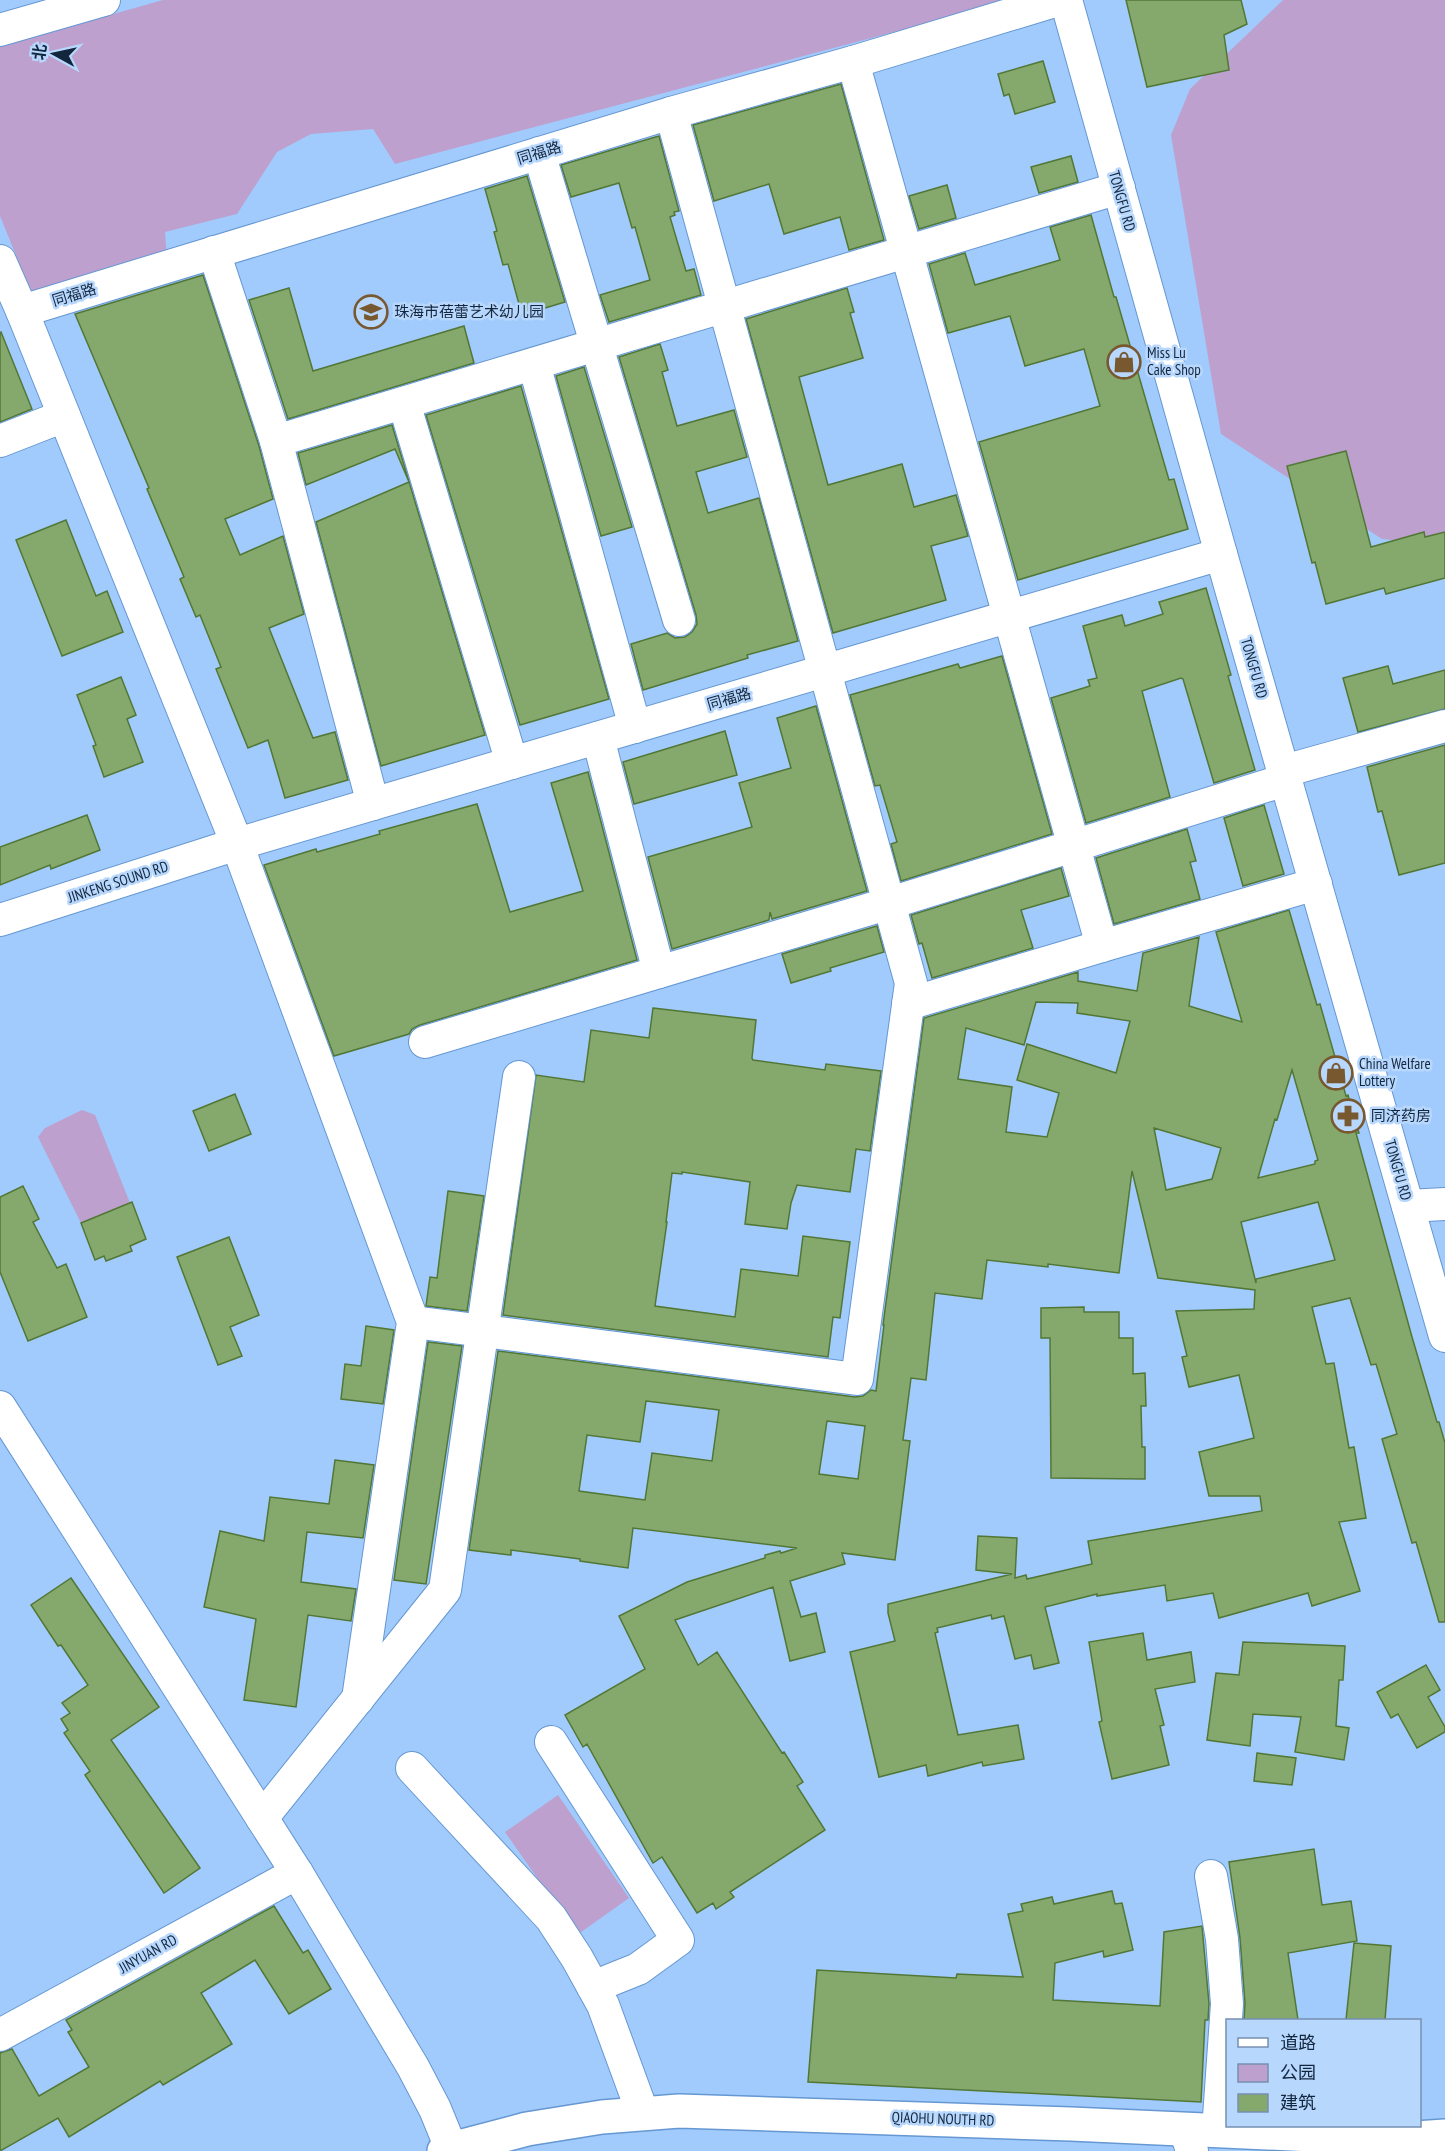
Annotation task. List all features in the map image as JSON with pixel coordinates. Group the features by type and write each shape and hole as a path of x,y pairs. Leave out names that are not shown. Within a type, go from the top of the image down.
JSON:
{"main road":[{"name":"QIAOHU NOUTH RD","path":"447,2149 527,2129 602,2117 680,2111 753,2112 1189,2140 1218,2131 1402,2145 1445,2136"}],"street":[{"path":"0,30 27,10 104,0"},
{"name":"同福路","path":"12,304 214,252 671,113 853,62 1058,0"},
{"name":"TONGFU RD","path":"1066,0 1221,554 1445,1336"},
{"path":"853,62 1102,946"},
{"path":"413,1322 857,1379 911,983 671,113"},
{"path":"539,153 679,620"},
{"path":"276,441 1119,188"},
{"path":"214,252 276,441 373,804"},
{"path":"0,261 12,304 64,416 237,844 413,1322 358,1698"},
{"path":"534,364 635,727"},
{"path":"404,403 512,763"},
{"path":"0,441 64,416"},
{"name":"同福路","path":"237,844 1221,554"},
{"path":"425,1042 1074,846 1284,776 1445,726"},
{"path":"598,738 659,972"},
{"name":"JINKENG SOUND RD","path":"0,920 237,844"},
{"path":"908,1004 1316,884"},
{"path":"262,1818 445,1590 519,1077"},
{"path":"1408,1206 1445,1204"},
{"path":"0,1407 297,1873 413,2067 435,2109 447,2149"},
{"path":"551,1742 678,1940 638,1969 594,1987"},
{"path":"412,1768 551,1918 578,1958 603,2005 644,2114"},
{"name":"JINYUAN RD","path":"0,2035 297,1873"},
{"path":"1211,1876 1222,1939 1227,2004 1218,2131"}],"green space":[{"path":"163,0 1015,0 395,164 373,129 311,134 277,152 237,214 165,232 167,260 33,297 0,216 0,46"},
{"path":"1283,0 1445,0 1445,545 1382,539 1221,434 1171,135 1190,89"},
{"path":"82,1110 95,1115 130,1203 81,1223 38,1137 45,1128"},
{"path":"558,1795 629,1898 577,1935 505,1832"}],"building":[{"path":"1126,0 1241,0 1247,24 1224,35 1229,70 1147,87"},
{"path":"1043,61 1055,102 1015,114 1009,94 1004,96 998,74"},
{"path":"841,84 884,240 849,250 840,217 784,234 769,184 714,201 693,125"},
{"path":"659,136 679,211 674,212 675,215 670,217 686,271 694,269 701,295 609,322 600,295 650,280 635,227 632,228 619,183 571,197 561,165"},
{"path":"1071,156 1078,182 1039,193 1031,167"},
{"path":"527,176 565,302 522,315 508,264 503,265 494,232 497,231 485,189"},
{"path":"947,185 956,218 919,229 909,196"},
{"path":"1091,215 1169,480 1174,479 1188,529 1018,580 979,442 1100,406 1084,349 1025,366 1010,316 948,333 929,264 965,253 975,285 1060,260 1050,227"},
{"path":"203,275 259,446 273,499 225,519 240,555 283,536 304,614 269,628 313,738 335,732 348,780 285,798 268,740 248,748 216,669 221,667 200,615 196,617 180,579 184,577 147,489 149,488 75,314"},
{"path":"289,288 313,371 464,326 474,363 288,419 249,300"},
{"path":"847,288 854,312 850,313 863,358 799,377 828,485 902,464 914,507 956,495 968,536 931,546 946,600 833,633 746,319"},
{"path":"0,333 32,409 0,422"},
{"path":"660,344 668,370 662,372 677,426 734,410 747,457 696,472 708,513 759,498 798,641 747,655 748,658 643,690 631,644 667,633 675,638 685,637 697,624 619,357"},
{"path":"584,367 632,527 601,536 556,376"},
{"path":"521,386 609,699 520,725 426,415"},
{"path":"392,425 485,735 381,766 316,522 409,482 395,449 306,485 298,453"},
{"path":"1346,451 1371,547 1424,532 1425,537 1445,532 1445,578 1386,594 1384,588 1326,604 1315,562 1312,563 1287,466"},
{"path":"66,520 96,596 107,591 123,632 62,656 16,540"},
{"path":"1206,588 1255,770 1214,783 1181,678 1142,691 1170,797 1086,823 1051,698 1090,686 1088,680 1097,678 1083,626 1122,615 1125,626 1163,614 1159,602"},
{"path":"1002,656 1052,834 901,881 891,844 897,842 880,785 875,786 850,695 958,664 960,668"},
{"path":"1388,666 1393,684 1445,670 1445,709 1358,732 1343,678"},
{"path":"121,677 136,715 127,719 143,762 104,777 93,746 96,745 77,695"},
{"path":"816,706 867,891 772,919 770,912 769,920 672,949 648,857 752,827 739,783 791,768 777,718"},
{"path":"725,731 737,775 634,804 623,762"},
{"path":"1445,745 1445,863 1399,875 1382,811 1378,812 1367,767"},
{"path":"588,772 637,960 420,1025 412,1029 409,1034 334,1056 264,865 316,849 317,852 380,834 379,831 477,804 510,912 583,891 551,783"},
{"path":"1264,805 1284,874 1243,886 1224,818"},
{"path":"87,815 100,850 51,869 50,865 0,885 0,847"},
{"path":"1187,829 1196,861 1190,862 1200,899 1114,924 1096,858"},
{"path":"1061,868 1069,896 1021,910 1033,948 932,978 911,915"},
{"path":"1289,910 1317,1005 1320,1004 1346,1096 1348,1095 1359,1133 1356,1133 1412,1337 1445,1443 1445,1622 1439,1622 1416,1542 1412,1543 1382,1439 1397,1434 1376,1364 1371,1365 1350,1298 1312,1307 1326,1364 1334,1363 1349,1448 1354,1447 1366,1518 1339,1522 1360,1591 1312,1606 1308,1593 1219,1618 1213,1593 1167,1601 1165,1585 1097,1596 1097,1594 1045,1607 1059,1663 1034,1669 1031,1655 1015,1659 1004,1616 992,1619 991,1615 937,1628 938,1632 935,1633 958,1735 1018,1725 1024,1759 983,1766 982,1762 928,1776 926,1765 879,1777 850,1652 895,1641 888,1604 1012,1574 976,1570 978,1536 1017,1538 1015,1578 1026,1575 1027,1579 1092,1564 1088,1541 1262,1511 1260,1496 1209,1496 1199,1452 1254,1438 1239,1375 1189,1387 1182,1357 1187,1356 1176,1311 1254,1309 1255,1290 1158,1278 1132,1171 1119,1273 1048,1264 1048,1267 987,1260 982,1299 935,1293 926,1380 911,1378 903,1440 910,1441 895,1560 842,1553 845,1564 790,1581 801,1617 816,1613 825,1652 790,1661 773,1587 675,1620 698,1665 717,1652 803,1782 797,1786 825,1830 730,1892 734,1897 716,1909 713,1903 697,1913 662,1857 653,1863 587,1744 583,1747 565,1715 645,1669 619,1616 687,1582 765,1558 765,1555 797,1548 633,1528 628,1568 511,1550 511,1555 469,1550 498,1351 855,1397 863,1396 871,1390 876,1391 924,1018 1078,972 1078,981 1137,991 1143,953 1199,937 1189,1006 1242,1022 1216,932","holes":["1036,1002 1078,1003 1077,1013 1130,1021 1116,1073 1027,1044 1017,1080 1059,1093 1047,1137 1006,1132 1012,1087 958,1079 966,1028 1024,1045","1292,1070 1318,1160 1315,1164 1258,1178 1275,1119 1277,1120","1154,1128 1221,1148 1212,1179 1166,1190","1318,1202 1335,1260 1256,1279 1256,1283 1241,1222","646,1401 719,1410 712,1461 652,1453 645,1500 579,1491 587,1435 640,1442","827,1421 865,1426 858,1479 819,1474"]},
{"path":"877,926 884,952 830,968 831,971 791,983 782,954"},
{"path":"653,1008 756,1020 753,1060 825,1070 826,1064 881,1071 870,1151 856,1149 850,1192 797,1185 791,1203 787,1229 745,1224 750,1182 682,1172 682,1174 672,1173 655,1306 735,1317 741,1269 798,1276 803,1236 850,1242 840,1318 833,1317 828,1357 503,1315 536,1075 584,1082 591,1030 649,1038"},
{"path":"235,1094 251,1134 209,1151 193,1111"},
{"path":"23,1186 39,1219 33,1222 57,1268 66,1264 87,1317 28,1341 0,1272 0,1197"},
{"path":"448,1191 484,1196 467,1311 426,1306 430,1277 437,1278"},
{"path":"132,1202 146,1239 130,1246 132,1251 106,1261 104,1256 95,1260 81,1223"},
{"path":"229,1237 259,1315 230,1327 242,1356 218,1365 177,1257"},
{"path":"1084,1307 1084,1312 1119,1312 1119,1338 1133,1338 1133,1374 1145,1373 1146,1406 1141,1406 1145,1479 1051,1478 1050,1338 1041,1338 1041,1308"},
{"path":"366,1326 394,1330 383,1404 341,1399 345,1364 361,1366"},
{"path":"428,1342 462,1346 426,1584 394,1580"},
{"path":"335,1460 374,1465 363,1538 307,1532 301,1582 356,1589 351,1621 308,1615 296,1707 244,1700 256,1619 204,1607 220,1531 264,1541 270,1497 329,1504"},
{"path":"71,1578 159,1707 111,1740 200,1868 164,1893 85,1775 90,1771 64,1733 68,1730 61,1719 70,1713 62,1703 88,1685 61,1645 58,1646 31,1605"},
{"path":"1143,1633 1147,1660 1191,1652 1195,1682 1155,1689 1164,1725 1160,1726 1169,1765 1112,1779 1099,1722 1102,1721 1089,1642"},
{"path":"1243,1642 1345,1646 1343,1680 1339,1680 1336,1726 1349,1728 1344,1760 1295,1752 1301,1717 1253,1714 1250,1746 1207,1740 1216,1673 1239,1675"},
{"path":"1426,1665 1440,1690 1428,1697 1445,1727 1445,1732 1417,1748 1398,1714 1391,1718 1377,1692"},
{"path":"1257,1753 1296,1758 1292,1785 1254,1781"},
{"path":"1314,1849 1322,1905 1351,1901 1357,1941 1288,1953 1298,2019 1244,2019 1240,1938 1229,1862"},
{"path":"1112,1891 1115,1904 1122,1903 1133,1950 1104,1957 1103,1951 1055,1963 1053,2000 1160,2006 1164,1932 1202,1926 1209,2004 1208,2020 1205,2020 1201,2102 808,2082 817,1970 956,1978 957,1974 1023,1977 1008,1914 1023,1911 1021,1904 1052,1897 1054,1904"},
{"path":"274,1906 303,1953 308,1950 331,1989 289,2014 255,1960 201,1993 232,2044 163,2085 160,2081 69,2137 58,2118 0,2151 0,2053 12,2049 39,2096 89,2067 68,2032 72,2030 66,2020"},
{"path":"1354,1943 1391,1946 1385,2019 1346,2019"}],"place":[{"name":"珠海市蓓蕾艺术幼儿园","path":"371,312"},
{"name":"Miss Lu Cake Shop","path":"1124,362"},
{"name":"China Welfare Lottery","path":"1336,1073"},
{"name":"同济药房","path":"1348,1116"}]}
